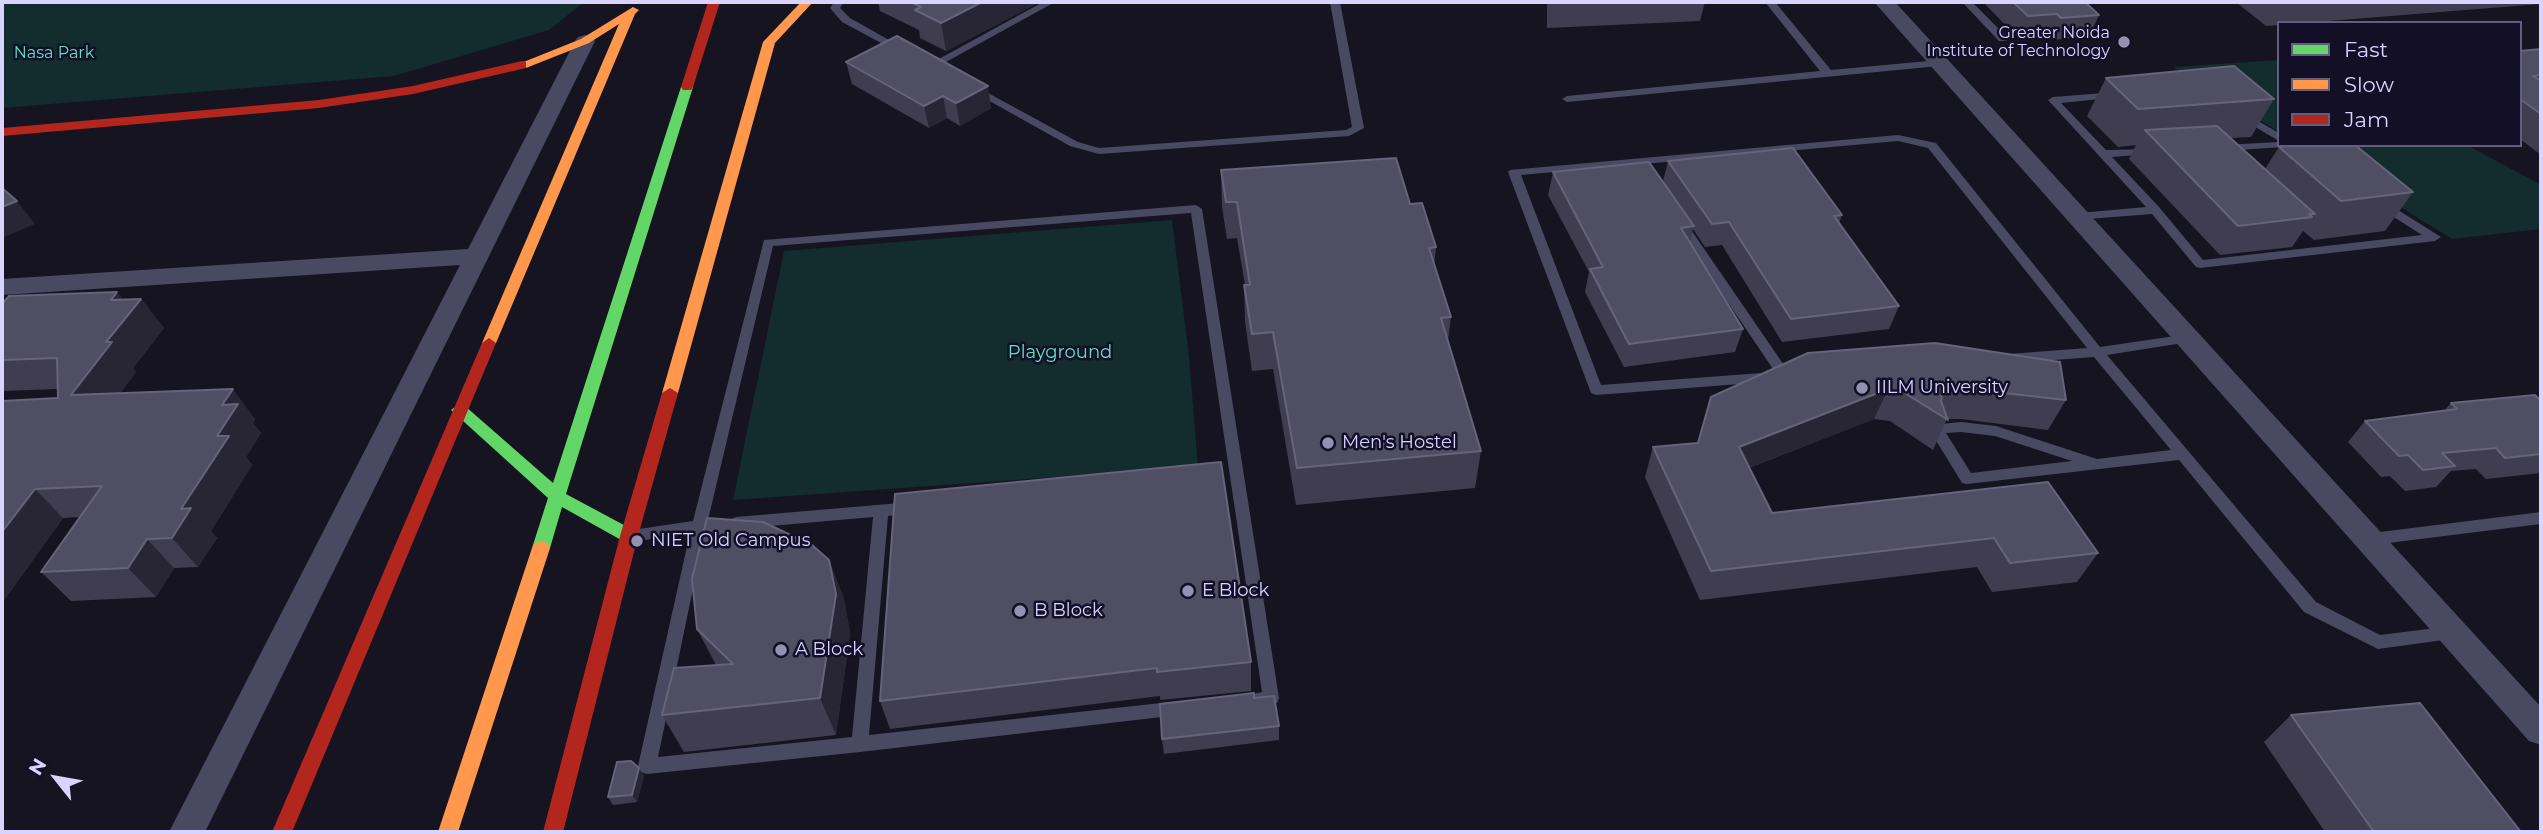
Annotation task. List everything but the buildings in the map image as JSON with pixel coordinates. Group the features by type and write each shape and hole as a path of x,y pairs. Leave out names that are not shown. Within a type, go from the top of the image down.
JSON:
{"street":[{"path":"2,132 319,104 413,90 482,76 531,62 585,41 629,14 643,2"},
{"path":"449,832 714,2"},
{"path":"553,832 629,536 769,42 807,2"},
{"path":"1884,2 2372,539 2541,730"},
{"path":"282,832 629,14"},
{"path":"187,832 585,41"},
{"path":"2,287 477,256"},
{"path":"459,410 558,497 629,536"}],"lane":[{"path":"839,2 835,8 846,20 906,53"},
{"path":"931,66 1051,2"},
{"path":"967,86 1074,144 1099,150 1349,133 1358,128 1335,2"},
{"path":"1770,2 1828,74"},
{"path":"1967,2 2003,38"},
{"path":"919,60 943,72"},
{"path":"1567,99 1939,63"},
{"path":"2133,94 2053,100 2155,210 2200,264 2435,237 2368,195"},
{"path":"2234,110 2277,137"},
{"path":"2189,338 2097,352 1596,390 1514,172 1642,168 1898,138 1933,145 2097,352 2310,607 2378,642 2453,633"},
{"path":"2205,149 2277,145"},
{"path":"2103,154 2166,150"},
{"path":"1669,207 1785,376"},
{"path":"1189,707 647,766 699,526 768,243 1196,209 1230,475 1271,698 1243,701"},
{"path":"2079,217 2155,210"},
{"path":"2304,242 2314,251"},
{"path":"2097,464 1996,431 1961,427 1936,429 1967,478 2097,464 2182,454"},
{"path":"629,536 699,526 922,507"},
{"path":"860,744 881,511"},
{"path":"2372,539 2541,518"}],"green space":[{"name":"Nasa Park","path":"2,2 584,2 549,30 394,76 2,108"},
{"path":"2277,60 2277,131 2173,67"},
{"path":"2303,147 2471,147 2541,185 2541,229 2452,239"},
{"name":"Playground","path":"1172,220 1189,356 1198,467 733,500 784,251"}],"traffic: fast":[{"path":"541,548 687,87"},
{"path":"459,410 558,497 629,536"}],"traffic: slow":[{"path":"670,393 769,42 807,2"},
{"path":"522,65 585,41 633,10"},
{"path":"489,343 629,14"},
{"path":"448,832 541,548"}],"traffic: jam":[{"path":"687,87 714,2"},
{"path":"2,132 319,104 413,90 522,65"},
{"path":"282,832 489,343"},
{"path":"553,832 629,536 670,393"}],"place":[{"name":"Greater Noida Institute of Technology","path":"2124,42"},
{"name":"IILM University","path":"1862,388"},
{"name":"Men's Hostel","path":"1328,443"},
{"name":"NIET Old Campus","path":"637,541"},
{"name":"E Block","path":"1188,591"},
{"name":"B Block","path":"1020,611"},
{"name":"A Block","path":"781,650"}]}
